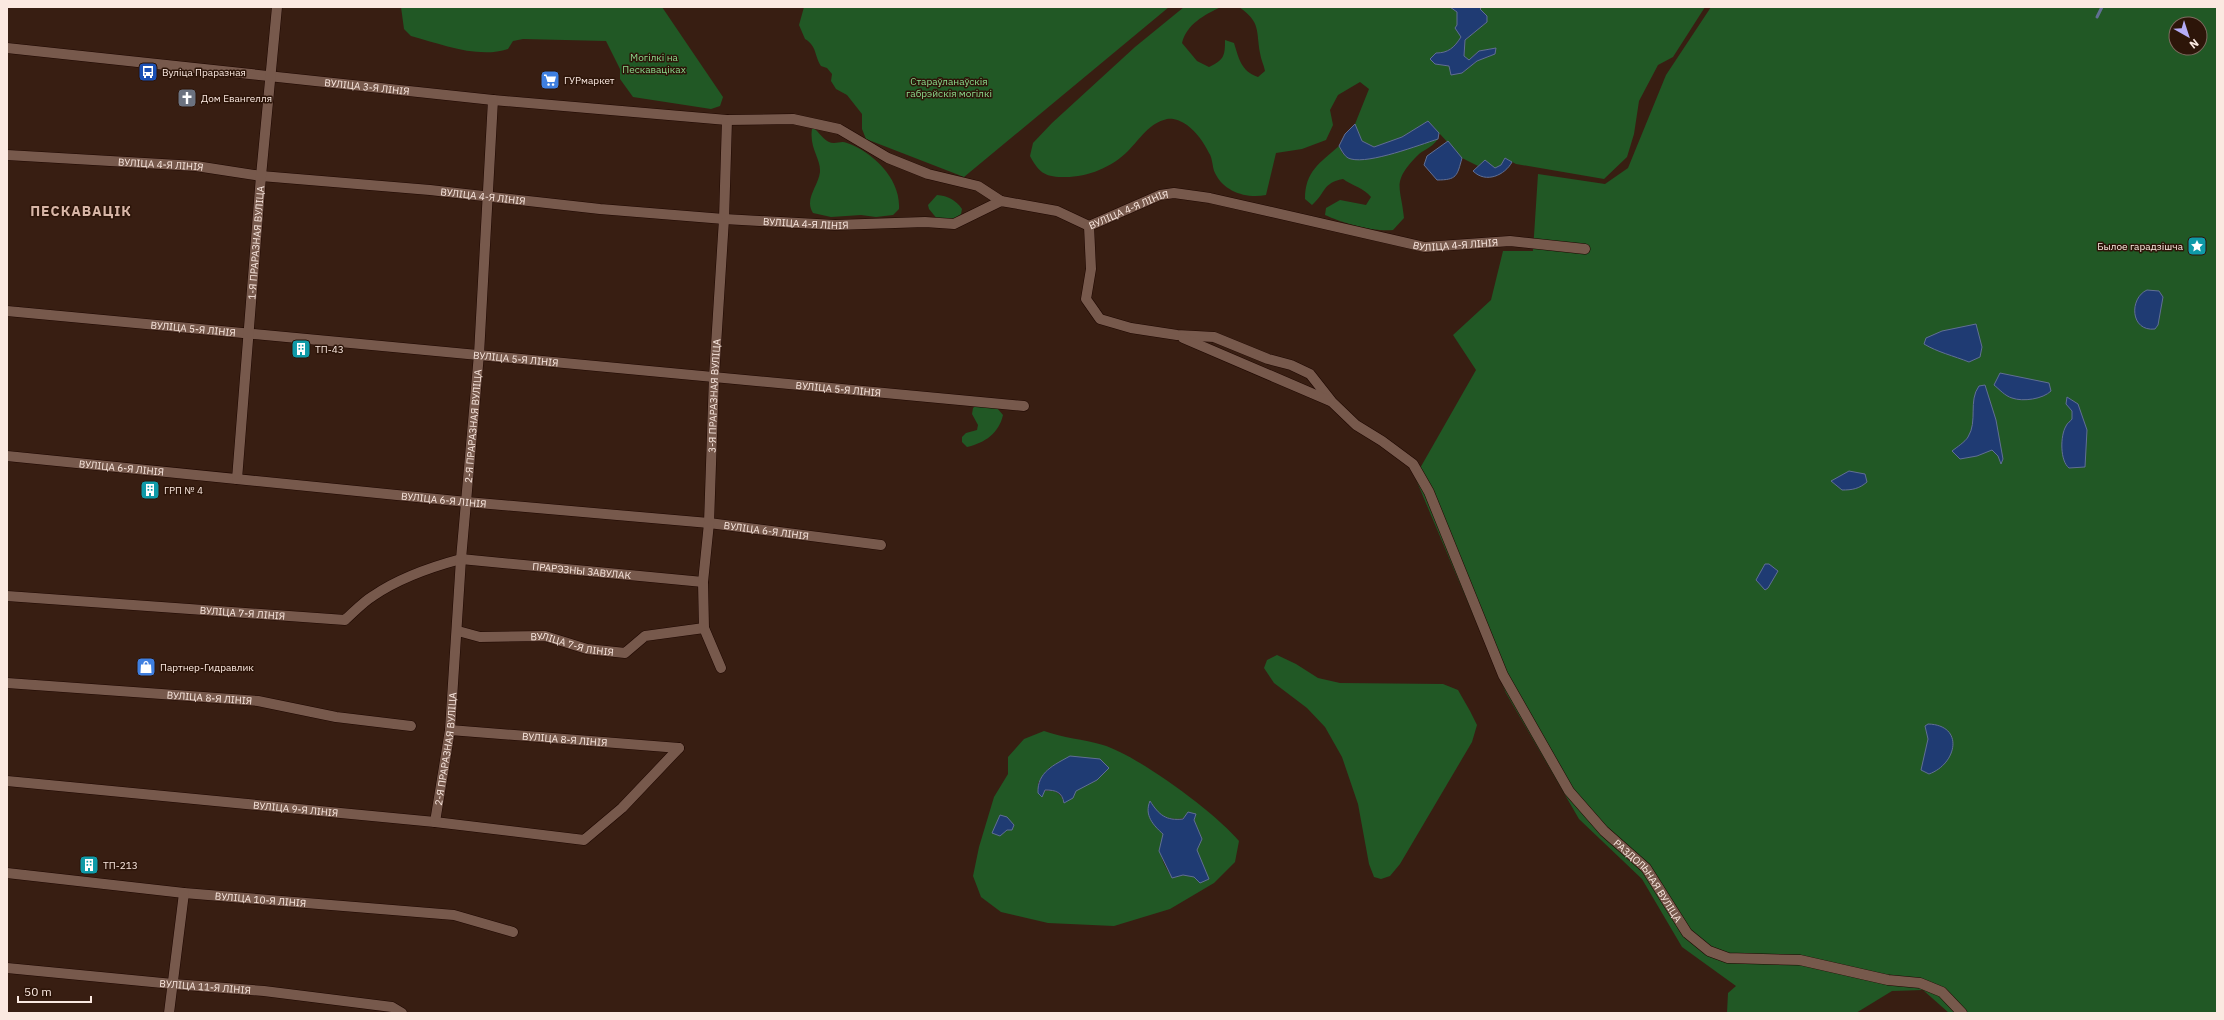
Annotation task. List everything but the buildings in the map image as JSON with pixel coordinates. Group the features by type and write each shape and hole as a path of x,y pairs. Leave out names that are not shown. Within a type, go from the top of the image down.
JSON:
{"street":[{"name":"1-Я ПРАРАЗНАЯ ВУЛІЦА","path":"237,479 250,332 261,176 272,76 277,7"},
{"name":"ВУЛІЦА 3-Я ЛІНІЯ","path":"7,48 493,100 727,120 793,119 838,129 888,158 928,174 978,186 1001,201"},
{"name":"2-Я ПРАРАЗНАЯ ВУЛІЦА","path":"435,822 450,730 458,630 461,559 479,354 493,100"},
{"name":"3-Я ПРАРАЗНАЯ ВУЛІЦА","path":"721,668 704,628 704,582 714,377 724,219 727,120"},
{"name":"ВУЛІЦА 4-Я ЛІНІЯ","path":"7,155 196,166 261,176 488,196 600,209 724,219 835,225 925,222 954,224 1001,201 1057,211 1089,226 1160,195 1174,193 1210,198 1425,247 1510,241 1585,249"},
{"path":"1089,226 1092,269 1086,299 1100,319 1131,328 1177,335 1214,337 1310,374 1332,402"},
{"name":"ВУЛІЦА 5-Я ЛІНІЯ","path":"7,311 250,332 1024,406"},
{"path":"1177,335 1332,402"},
{"name":"РАЗДОЛЬНАЯ ВУЛІЦА","path":"1332,402 1356,426 1382,441 1413,464 1429,492 1503,675 1569,791 1604,831 1646,868 1687,932 1709,951 1728,958 1800,960 1888,980 1920,983 1942,992 1962,1013"},
{"name":"ВУЛІЦА 6-Я ЛІНІЯ","path":"7,456 467,502 708,523 881,545"},
{"name":"ПРАРЭЗНЫ ЗАВУЛАК","path":"461,559 704,582"},
{"name":"ВУЛІЦА 7-Я ЛІНІЯ","path":"7,596 345,620 372,596 392,585 437,566 461,559"},
{"name":"ВУЛІЦА 7-Я ЛІНІЯ","path":"458,630 480,637 545,636 586,649 625,652 645,636 704,628"},
{"name":"ВУЛІЦА 8-Я ЛІНІЯ","path":"7,683 258,701 336,717 410,726"},
{"name":"ВУЛІЦА 8-Я ЛІНІЯ","path":"450,730 679,748 622,808 584,840"},
{"name":"ВУЛІЦА 9-Я ЛІНІЯ","path":"7,781 435,822 584,840"},
{"name":"ВУЛІЦА 10-Я ЛІНІЯ","path":"7,873 184,893 454,915 513,932"},
{"path":"169,1013 184,893"},
{"name":"ВУЛІЦА 11-Я ЛІНІЯ","path":"7,968 173,984 264,990 392,1007 402,1013"}],"green space":[{"name":"Могілкі на Пескаваціках","path":"401,7 662,7 723,97 720,106 711,109 633,97 620,79 620,69 606,41 523,39 513,41 508,49 496,52 472,51 435,43 411,36 404,29"},
{"name":"Стараўланаўскія габрэйскія могілкі","path":"804,7 1169,7 964,177 866,139 862,129 862,114 847,95 836,89 831,81 832,74 827,68 821,66 812,45 805,39 799,25"},
{"path":"1184,7 1221,7 1208,13 1197,21 1184,36 1182,43 1197,61 1209,67 1221,60 1225,50 1225,40 1234,43 1239,59 1244,68 1258,77 1265,71 1260,56 1256,27 1251,17 1239,7 1450,7 1457,12 1457,25 1461,37 1450,49 1444,52 1436,53 1435,64 1449,66 1451,75 1462,73 1477,61 1495,54 1496,48 1479,51 1469,60 1464,56 1465,40 1487,22 1487,16 1480,9 1482,7 1705,7 1673,57 1658,65 1639,101 1634,134 1627,157 1604,179 1516,164 1505,158 1501,165 1495,169 1485,160 1478,166 1462,158 1428,121 1402,137 1374,147 1362,141 1355,124 1369,89 1360,82 1338,95 1330,110 1333,125 1326,140 1302,149 1276,153 1266,195 1244,195 1237,193 1224,185 1215,173 1210,155 1200,138 1187,125 1172,119 1167,119 1155,124 1145,132 1121,157 1098,171 1071,177 1056,177 1042,172 1030,156 1033,143 1052,123 1135,47"},
{"path":"1711,7 2217,7 2217,1013 1949,1013 1923,990 1892,991 1856,1013 1727,1013 1728,993 1736,986 1682,947 1642,879 1579,819 1506,693 1415,477 1476,370 1453,335 1491,300 1503,251 1533,251 1538,174 1605,184 1628,168 1666,75"},
{"path":"812,129 815,129 828,142 842,142 857,147 884,168 895,187 899,209 893,215 876,217 861,215 831,217 813,213 810,203 819,177 820,167 813,148"},
{"path":"1438,139 1419,154 1409,165 1401,179 1400,191 1404,218 1393,230 1377,230 1358,226 1325,215 1326,208 1340,200 1366,205 1371,197 1362,189 1343,179 1331,183 1312,205 1305,199 1306,189 1311,174 1320,163 1339,146 1343,154 1362,159 1382,156"},
{"path":"937,195 948,197 954,201 962,209 961,214 953,220 938,220 929,209 928,205"},
{"path":"977,405 997,408 1003,415 995,432 980,443 967,447 962,442 962,437 966,433 977,430 978,425 972,414 973,408"},
{"path":"1277,655 1296,664 1318,678 1340,683 1443,684 1458,690 1470,711 1477,725 1472,742 1400,864 1390,876 1381,879 1374,877 1369,864 1358,804 1342,757 1325,727 1307,708 1274,683 1264,668 1267,660"},
{"path":"1044,731 1103,745 1135,760 1175,786 1228,829 1239,841 1235,862 1214,883 1170,909 1114,926 1048,923 1001,912 981,897 973,876 979,847 994,797 1008,774 1008,757 1024,739","holes":["1050,767 1097,780 1075,791 1064,803 1060,795 1054,791 1038,793 1038,783","1158,814 1172,819 1186,818 1196,814 1194,820 1202,839 1197,850 1194,877 1183,875 1172,878 1168,872 1161,852 1163,834 1154,822"]}],"water":[{"path":"1450,7 1482,7 1480,9 1487,16 1487,22 1465,40 1464,56 1469,60 1479,51 1496,48 1495,54 1477,61 1462,73 1451,75 1449,66 1435,64 1430,59 1436,53 1444,52 1450,49 1461,37 1455,28 1457,25 1457,12"},
{"path":"1428,121 1439,133 1438,139 1394,153 1370,159 1351,159 1345,156 1339,146 1345,134 1355,124 1362,141 1374,147 1402,137"},
{"path":"1448,141 1462,158 1455,176 1449,179 1437,180 1424,165 1427,156"},
{"path":"1505,158 1512,162 1505,171 1500,174 1484,177 1473,171 1485,160 1495,168 1501,165"},
{"path":"2147,290 2159,291 2163,297 2158,325 2155,329 2147,329 2141,325 2135,314 2137,300 2141,294"},
{"path":"1976,324 1982,347 1980,357 1969,362 1940,352 1924,344 1926,338 1942,331"},
{"path":"2000,373 2049,383 2051,391 2043,396 2033,399 2022,400 2009,397 1994,385"},
{"path":"1985,385 1996,420 2003,459 2001,464 1998,456 1992,450 1977,456 1960,459 1952,451 1963,443 1971,431 1974,398 1979,386"},
{"path":"2067,397 2078,404 2087,430 2085,467 2069,468 2064,460 2062,442 2064,430 2072,419 2072,411 2066,404"},
{"path":"1849,471 1865,474 1867,482 1855,489 1842,490 1831,481"},
{"path":"1765,564 1769,564 1778,571 1768,588 1765,590 1756,580"},
{"path":"1928,724 1940,726 1948,731 1952,738 1953,746 1951,754 1946,762 1939,769 1929,774 1921,770 1928,739 1925,726"},
{"path":"1070,756 1100,759 1109,768 1097,780 1076,791 1073,798 1064,803 1062,796 1058,792 1052,790 1045,790 1042,797 1038,793 1038,786 1043,774"},
{"path":"1150,801 1160,813 1167,818 1183,819 1188,812 1196,814 1194,820 1202,839 1197,850 1209,879 1200,883 1194,877 1183,875 1172,878 1159,851 1163,834 1150,819 1148,806"},
{"path":"1000,815 1007,817 1014,825 1012,830 1007,830 1000,836 992,833"}],"waterway":[{"path":"2097,17 2102,7"}],"place":[{"name":"Вуліца Праразная","path":"148,72"},
{"name":"ГУРмаркет","path":"550,80"},
{"name":"Дом Евангелля","path":"187,98"},
{"name":"Былое гарадзішча","path":"2197,246"},
{"name":"ТП-43","path":"301,349"},
{"name":"ГРП № 4","path":"150,490"},
{"name":"Партнер-Гидравлик","path":"146,667"},
{"name":"ТП-213","path":"89,865"}],"district":[{"name":"ПЕСКАВАЦІК","path":"81,211"}]}
